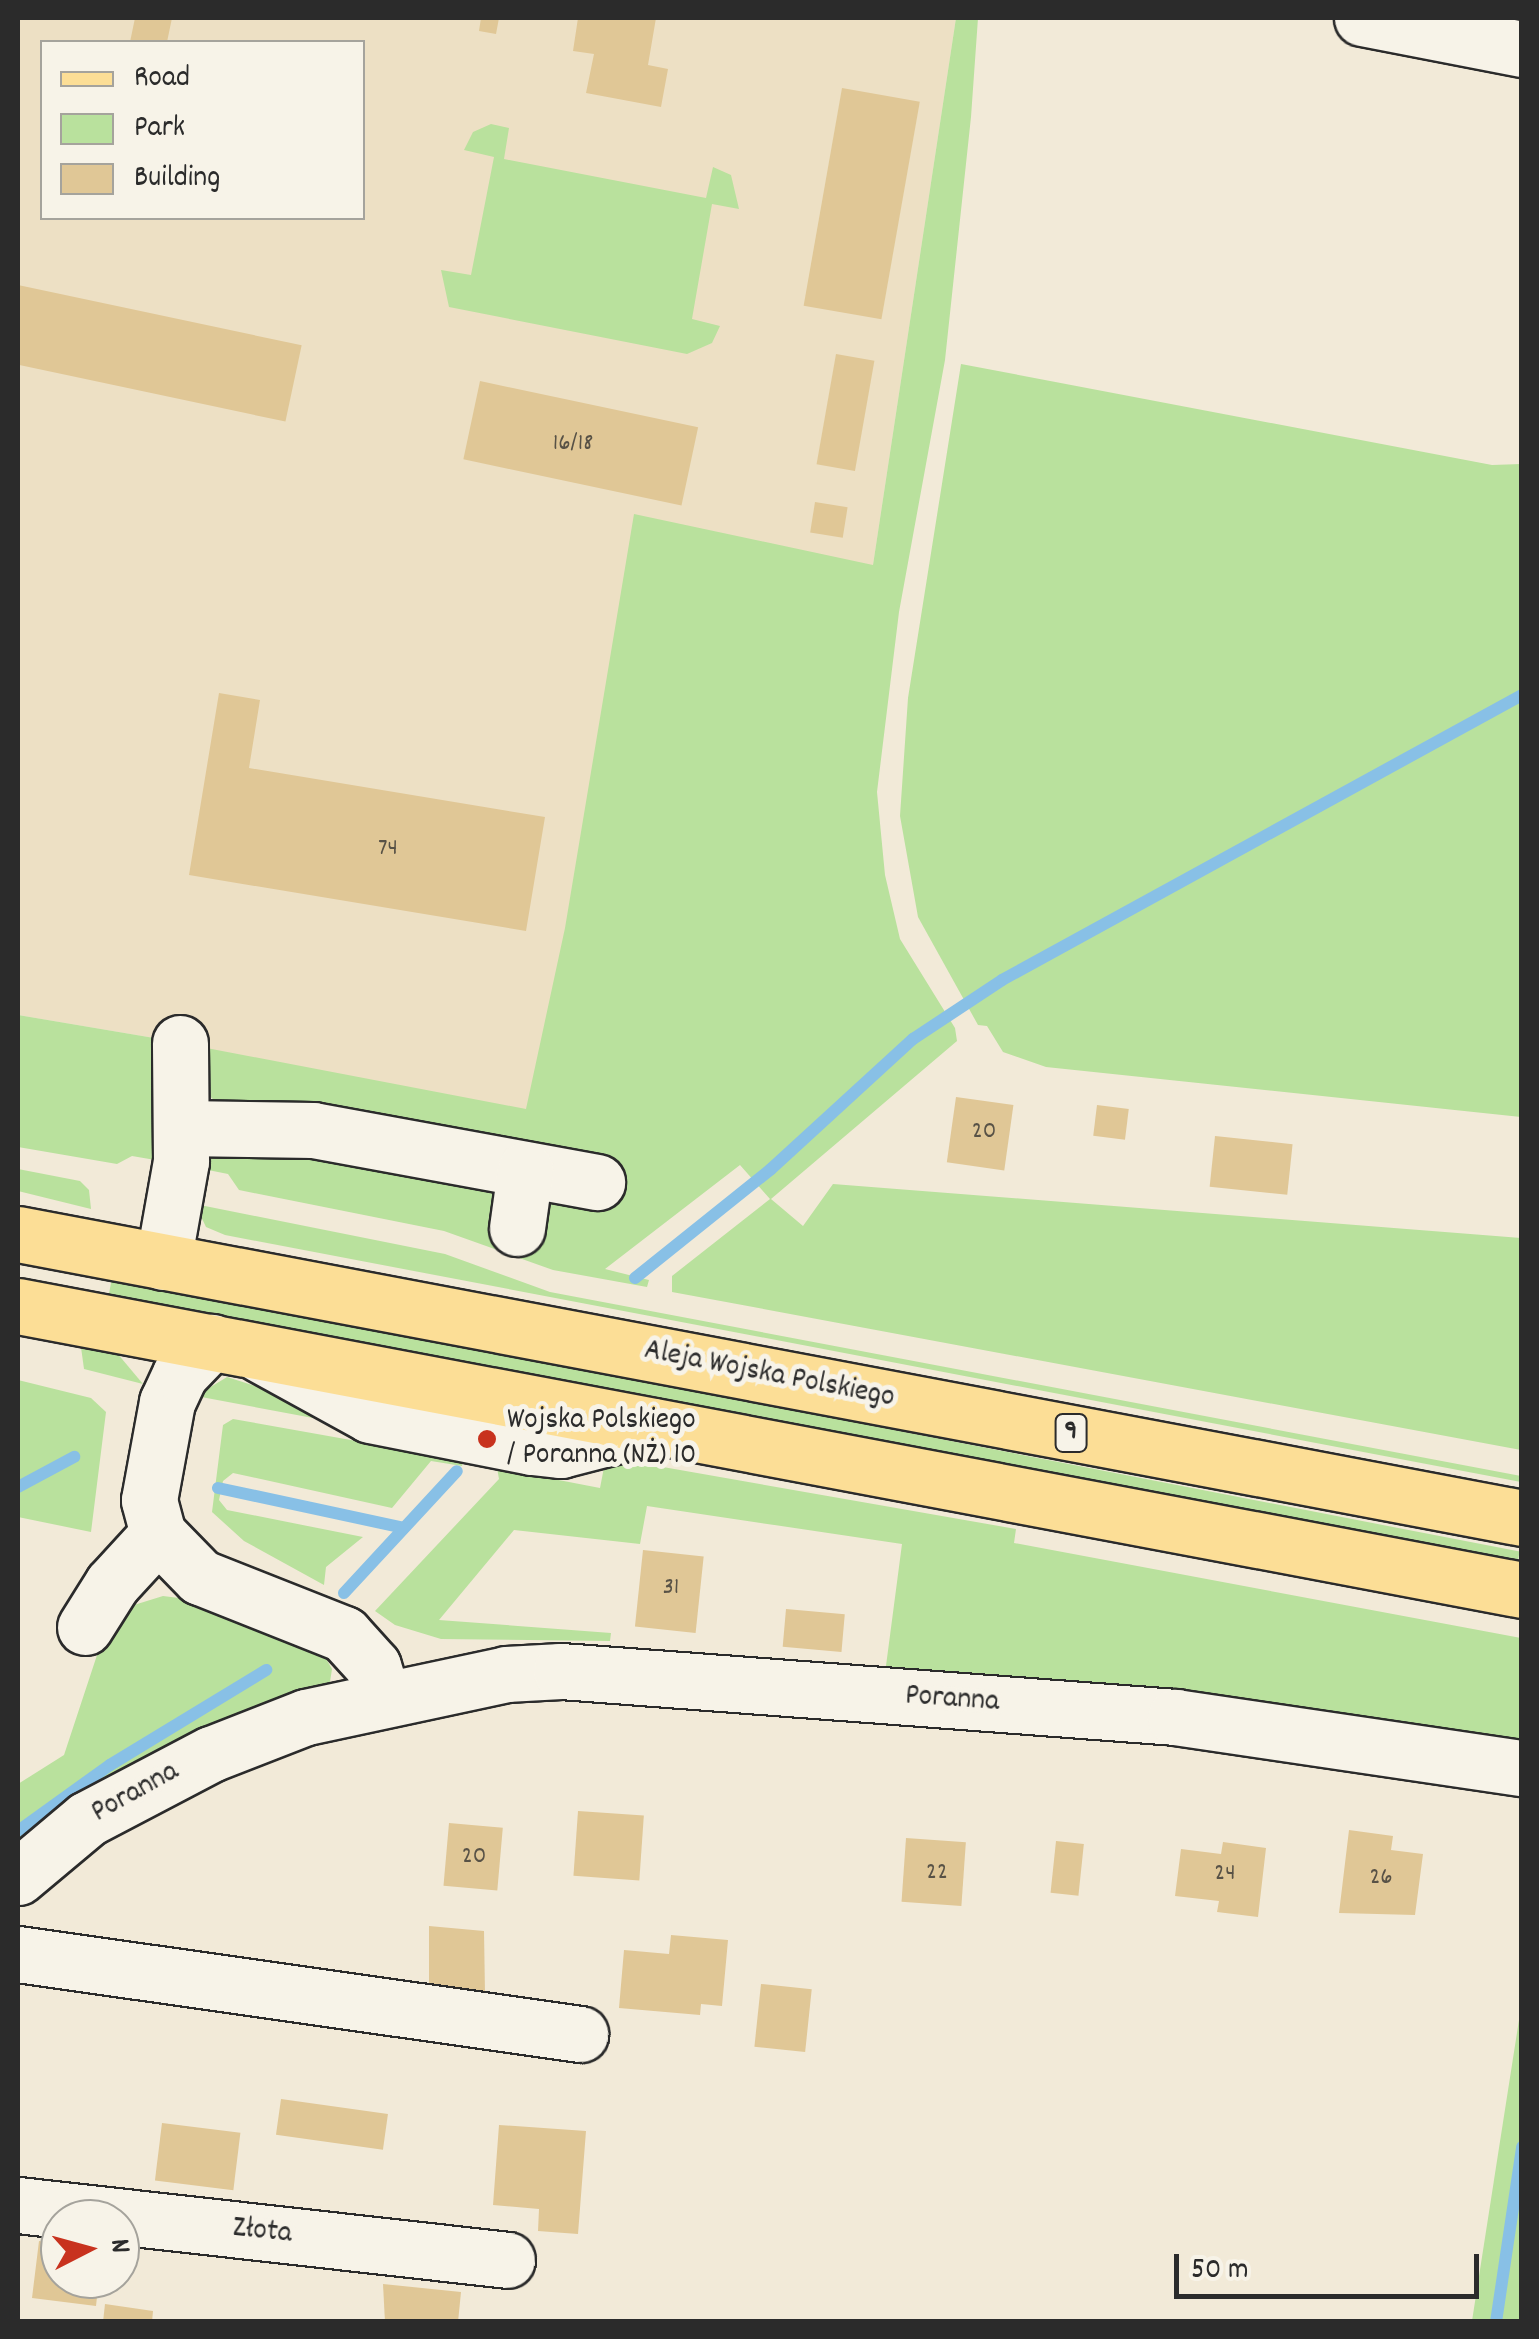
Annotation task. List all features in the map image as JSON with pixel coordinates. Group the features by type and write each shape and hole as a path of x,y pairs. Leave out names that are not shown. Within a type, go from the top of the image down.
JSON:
{"main road":[{"name":"Aleja Wojska Polskiego","path":"44,1239 1522,1518"},
{"path":"18,1306 1522,1590"}],"street":[{"path":"1362,18 1522,49"},
{"path":"163,1262 182,1128 180,1042"},
{"path":"182,1128 313,1130 597,1182"},
{"path":"517,1228 525,1170"},
{"path":"18,1219 44,1239"},
{"path":"135,1328 167,1402"},
{"path":"232,1347 180,1374 167,1402 149,1500 158,1534 200,1578 344,1634 373,1666 382,1699"},
{"path":"85,1628 112,1584 158,1534"},
{"name":"Poranna","path":"18,1877 87,1819 154,1781 306,1718 506,1674 561,1671 1176,1718 1522,1768"},
{"path":"18,1954 580,2034"},
{"name":"Złota","path":"18,2206 507,2260"}],"shaded area":[{"path":"18,18 956,18 873,565 740,1164 160,1039 18,1015"}],"green space":[{"path":"956,18 978,18 971,117 945,360 899,612 877,792 885,875 900,939 955,1028 957,1041 771,1199 803,1226 833,1184 1521,1238 1521,1450 672,1292 672,1276 770,1199 740,1165 605,1269 649,1280 647,1287 553,1270 444,1231 239,1190 228,1174 198,1168 205,1155 238,1139 548,1202 557,1196 220,1105 201,1089 196,1046 526,1109 565,928 634,514 873,565"},
{"path":"491,124 509,128 504,159 706,198 713,167 731,175 739,209 712,204 692,319 720,326 712,343 687,354 449,307 441,270 471,275 494,157 464,150 473,132"},
{"path":"961,364 1492,465 1521,464 1521,1117 1046,1067 1003,1052 987,1026 978,1025 918,917 900,816 908,698"},
{"path":"18,1015 160,1039 161,1161 132,1156 117,1164 18,1147"},
{"path":"18,1169 80,1181 89,1190 91,1209 18,1191"},
{"path":"195,1204 445,1254 550,1292 1521,1476 1521,1482 225,1235 206,1227"},
{"path":"112,1278 1520,1552 1516,1571 108,1298"},
{"path":"80,1340 117,1353 143,1384 84,1369"},
{"path":"227,1377 315,1405 313,1418 196,1396"},
{"path":"18,1380 91,1398 106,1412 91,1532 18,1517"},
{"path":"233,1419 463,1460 462,1466 431,1461 392,1508 233,1473 223,1481 219,1500 227,1510 363,1537 326,1567 324,1585 244,1541 212,1512 223,1425"},
{"path":"606,1457 1016,1529 1014,1543 1521,1638 1521,1756 884,1681 902,1544 647,1506 640,1544 514,1530 439,1620 611,1633 610,1641 441,1639 395,1625 375,1611 499,1479 497,1468 600,1488"},
{"path":"163,1596 195,1600 321,1650 332,1669 330,1682 18,1858 18,1784 64,1755 101,1643 134,1605"},
{"path":"1521,2007 1521,2321 1472,2321"}],"building":[{"path":"135,18 172,18 167,40 130,40"},
{"path":"481,18 499,18 496,34 479,31"},
{"path":"578,18 656,18 648,65 668,69 661,107 586,93 594,54 573,51"},
{"path":"842,88 920,102 881,319 804,306"},
{"path":"18,285 302,345 285,422 18,365"},
{"path":"836,354 874,361 855,471 817,464"},
{"path":"480,381 698,427 681,506 463,459"},
{"path":"815,502 848,507 843,538 810,533"},
{"path":"219,693 260,700 249,768 545,817 526,931 189,875"},
{"path":"956,1097 1013,1105 1004,1170 947,1162"},
{"path":"1097,1105 1129,1109 1125,1140 1093,1136"},
{"path":"1215,1136 1293,1144 1287,1195 1210,1187"},
{"path":"643,1550 704,1556 696,1633 635,1627"},
{"path":"786,1609 845,1614 841,1652 783,1647"},
{"path":"578,1811 644,1816 639,1880 573,1876"},
{"path":"449,1823 503,1828 497,1890 444,1886"},
{"path":"1349,1830 1393,1836 1391,1850 1423,1854 1415,1915 1339,1913"},
{"path":"906,1838 966,1842 961,1906 902,1902"},
{"path":"1056,1841 1084,1844 1078,1896 1051,1893"},
{"path":"1223,1842 1266,1848 1258,1917 1217,1912 1219,1901 1175,1896 1181,1849 1221,1854"},
{"path":"429,1926 484,1931 485,1994 429,1989"},
{"path":"671,1935 728,1940 722,2006 701,2004 700,2015 619,2008 624,1950 669,1954"},
{"path":"761,1984 812,1989 805,2052 754,2047"},
{"path":"281,2099 388,2114 383,2150 276,2135"},
{"path":"162,2123 240,2133 233,2190 155,2181"},
{"path":"499,2125 586,2131 578,2234 538,2231 539,2209 493,2205"},
{"path":"39,2241 40,2299 32,2298"},
{"path":"383,2284 461,2292 458,2322 385,2322"},
{"path":"40,2299 97,2299 96,2306"},
{"path":"105,2304 153,2311 152,2322 103,2322"}],"waterway":[{"path":"635,1278 771,1169 913,1039 1002,980 1522,695"},
{"path":"18,1487 74,1457"},
{"path":"344,1593 457,1471"},
{"path":"218,1488 404,1528"},
{"path":"18,1831 110,1765 266,1670"},
{"path":"1496,2322 1522,2147"}],"place":[{"name":"Wojska Polskiego / Poranna (NŻ) 10","path":"487,1439"}]}
